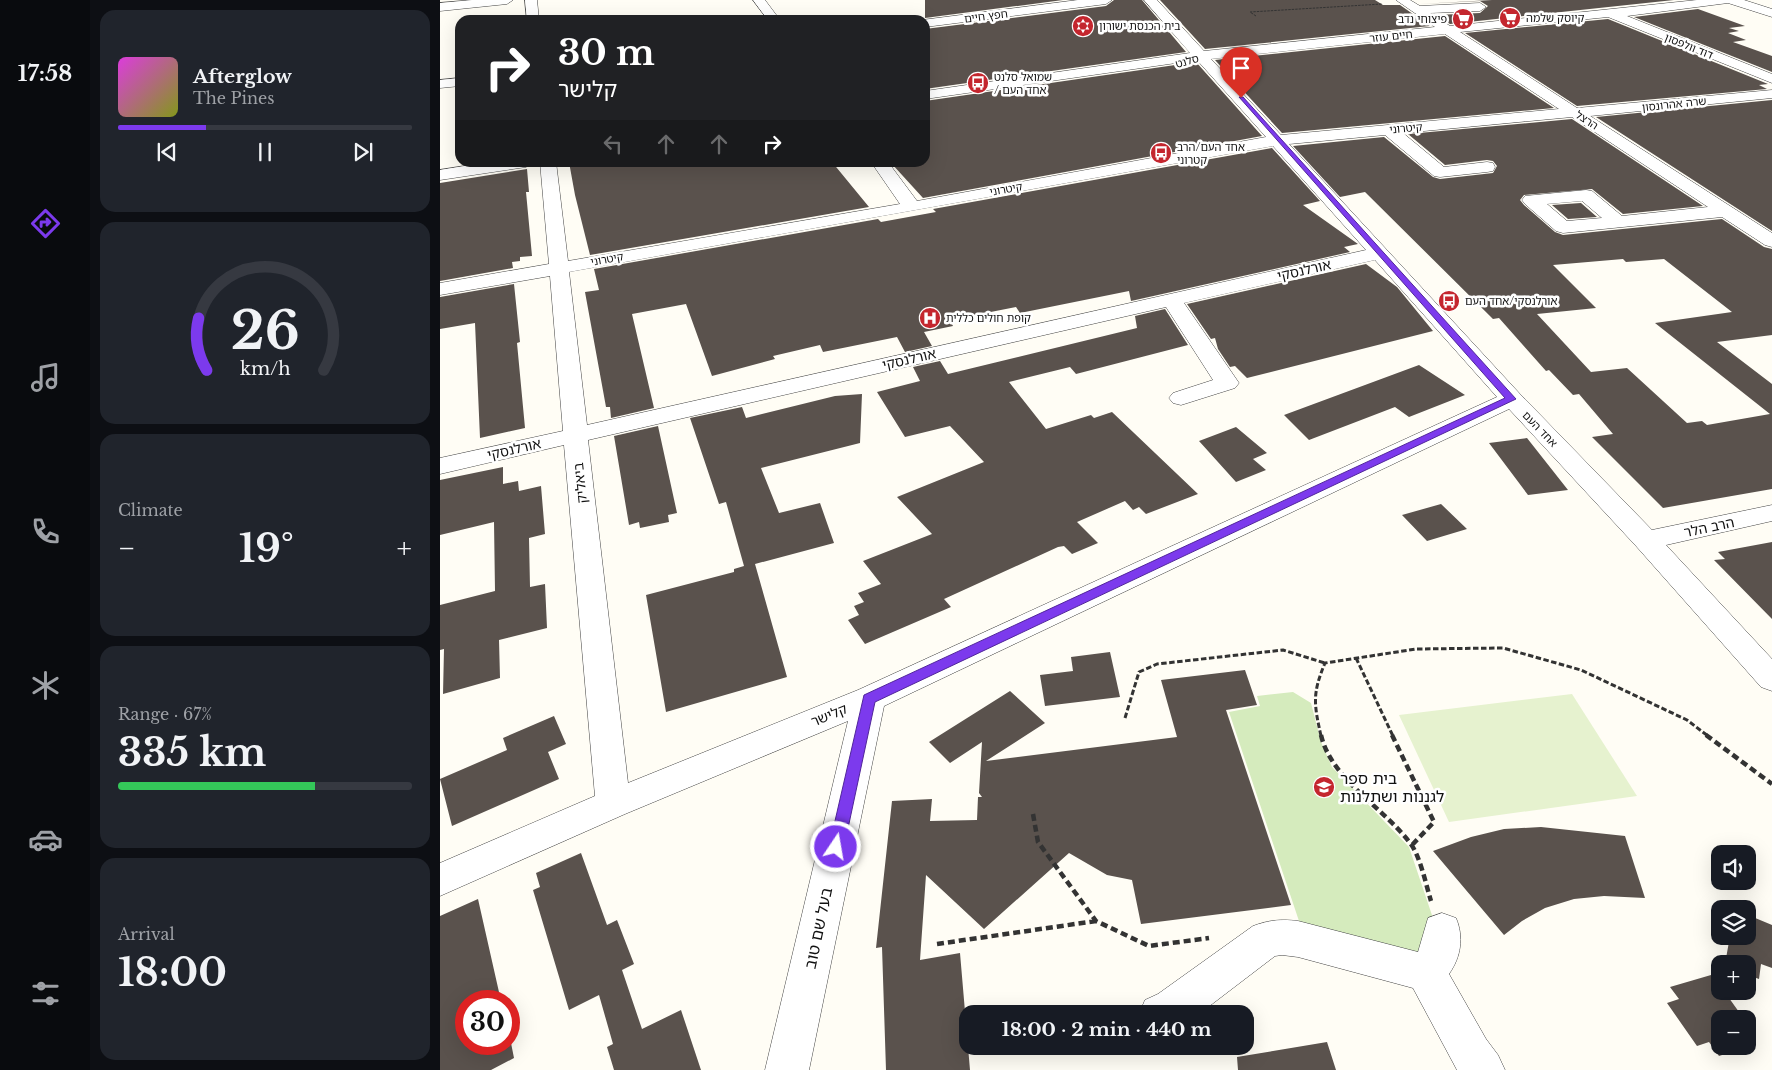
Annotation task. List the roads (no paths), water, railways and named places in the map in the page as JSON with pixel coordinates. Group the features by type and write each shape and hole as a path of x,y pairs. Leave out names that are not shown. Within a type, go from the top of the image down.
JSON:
{"street":[{"path":"440,7 507,0"},
{"path":"532,0 534,15"},
{"path":"759,0 770,15"},
{"name":"חפץ חיים","path":"930,22 1106,0"},
{"name":"אחד העם","path":"1150,0 1204,57 1378,253 1512,399 1646,540 1772,679"},
{"name":"חיים עוזר","path":"1204,57 1448,30 1676,0"},
{"name":"חיים עוזר","path":"1612,9 1725,0"},
{"path":"1732,0 1772,13"},
{"path":"1593,2 1612,9"},
{"path":"1411,6 1481,7"},
{"name":"הרצל","path":"1411,6 1772,241"},
{"name":"דוד וולפסון","path":"1612,9 1772,72"},
{"name":"דוד וולפסון","path":"1612,9 1772,79"},
{"name":"סלנט","path":"930,94 1159,60 1204,57"},
{"name":"סלנט","path":"930,103 1168,66 1204,57"},
{"path":"440,84 455,82"},
{"name":"שרה אהרונסון","path":"1576,113 1772,94"},
{"name":"קיטרוני","path":"440,289 912,207 1278,140 1576,113"},
{"path":"1389,130 1440,172 1487,168"},
{"path":"440,167 455,164"},
{"path":"440,175 493,167"},
{"name":"ביאליק","path":"549,167 613,804"},
{"path":"883,167 912,207"},
{"path":"1618,222 1726,211"},
{"name":"אורלנסקי","path":"440,466 1378,253"},
{"path":"1171,300 1227,383 1181,398"},
{"name":"קלישר","path":"440,880 613,804 869,699 1512,399"},
{"name":"הרב הלר","path":"1646,540 1772,514"},
{"name":"בעל שם טוב","path":"787,1070 869,699"},
{"path":"1177,1005 1264,931 1426,973 1471,1054 1482,1070"},
{"path":"1426,973 1439,955 1442,931"}],"place":[{"name":"קיוסק שלמה","path":"1510,18"},
{"name":"פיצוחי נדב","path":"1463,19"},
{"name":"בית הכנסת ישורון","path":"1083,26"},
{"name":"שמואל סלנט / אחד העם","path":"978,83"},
{"name":"אחד העם/הרב קטרוני","path":"1161,153"},
{"name":"אורלנסקי/אחד העם","path":"1449,301"},
{"name":"קופת חולים כללית","path":"930,318"},
{"name":"בית ספר לגננות ושתלנות","path":"1324,787"}]}
